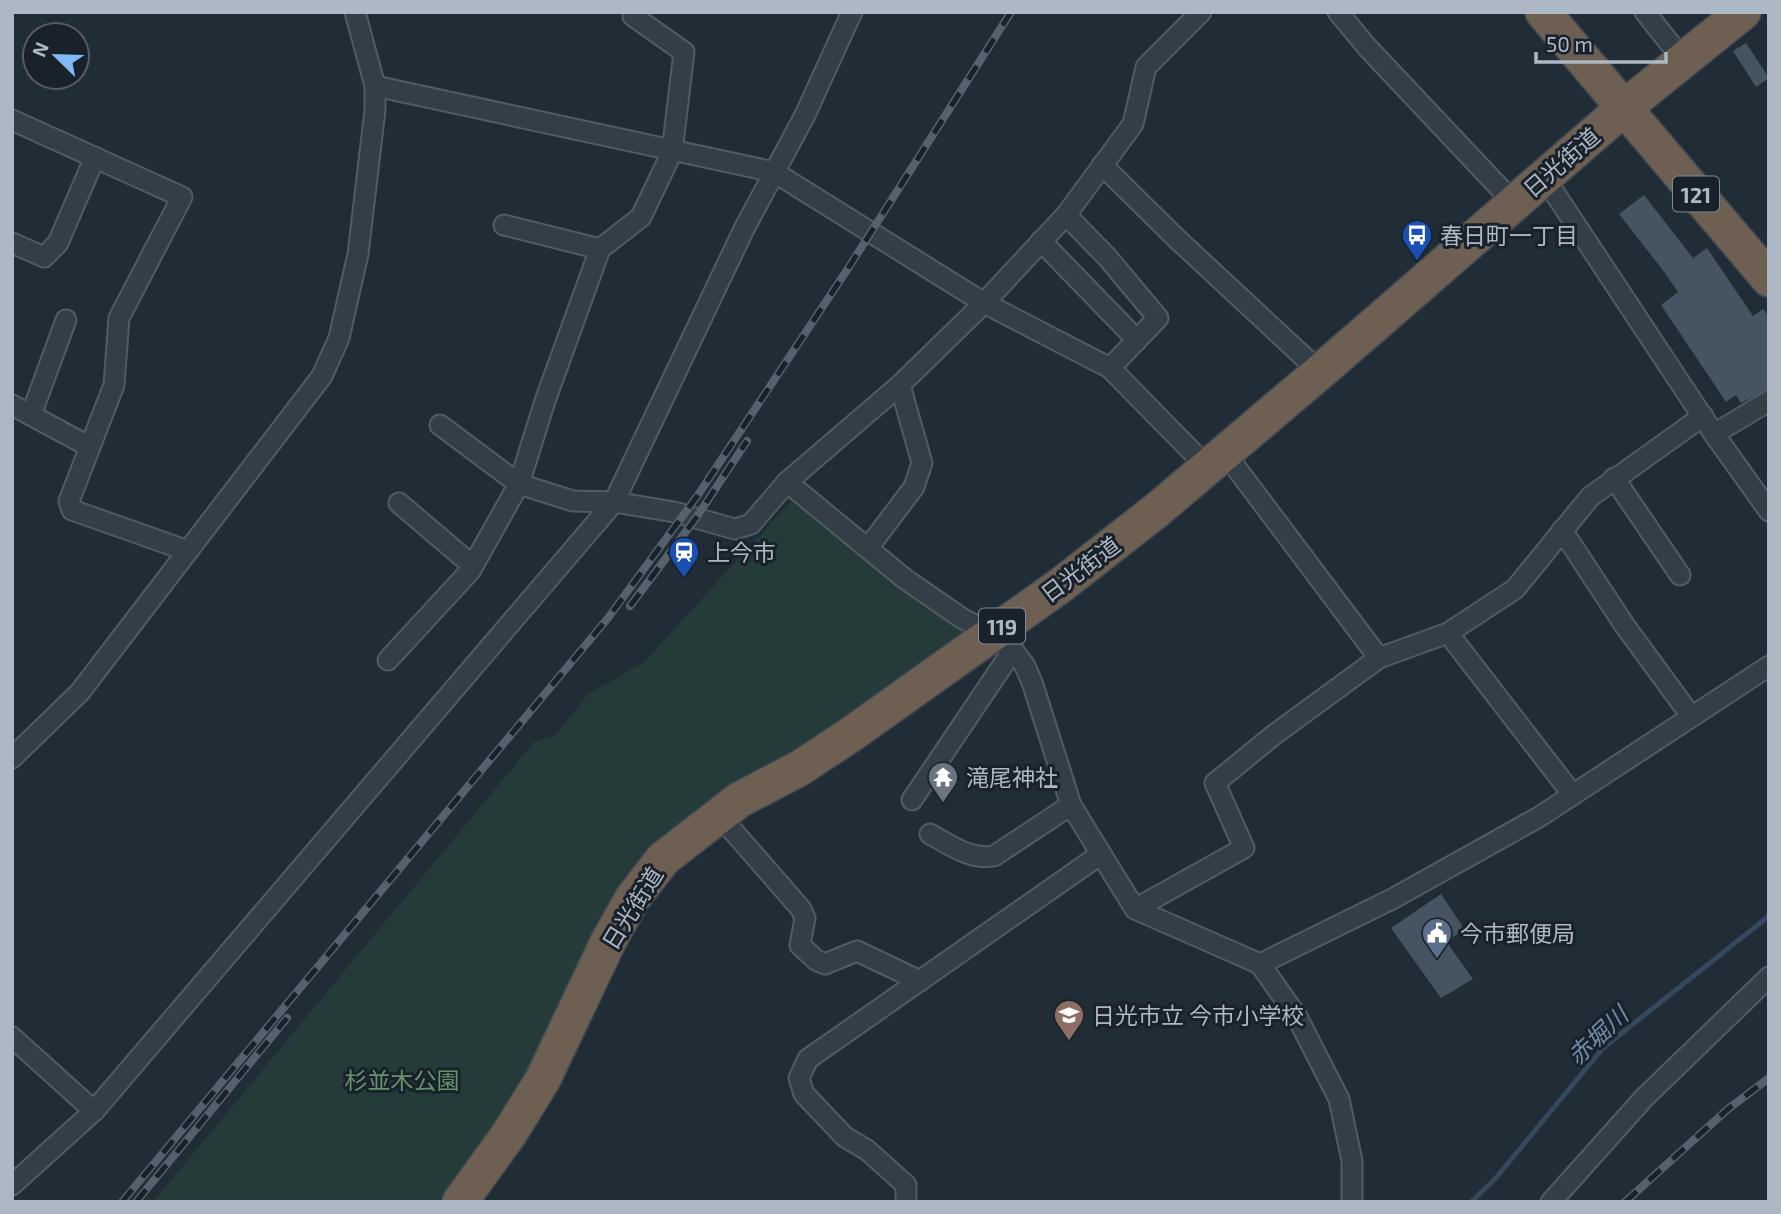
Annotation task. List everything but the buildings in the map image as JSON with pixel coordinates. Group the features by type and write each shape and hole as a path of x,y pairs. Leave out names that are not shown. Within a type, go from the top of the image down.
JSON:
{"highway":[{"name":"121","path":"1543,12 1769,279"},
{"name":"日光街道","path":"460,1202 509,1134 543,1079 608,942 632,899 663,859 739,800 820,755 1002,642 1061,585 1216,460 1625,107 1743,12"}],"street":[{"path":"12,758 80,692 322,376 339,338 358,254 376,110 375,86 355,12"},
{"path":"388,660 472,566 519,484 545,401 600,249 641,216 672,152 684,52 633,16 634,12"},
{"path":"12,1185 94,1111 614,502 738,241 805,115 852,12"},
{"path":"440,425 519,484 573,501 614,502 674,512 735,529 751,524 787,482 900,385 984,303 1066,215 1133,124 1146,67 1201,12"},
{"path":"1338,12 1514,203"},
{"path":"1645,12 1684,61"},
{"path":"375,86 774,172 984,303 1110,368 1216,460 1380,658"},
{"path":"12,120 182,197 119,318 114,384 69,501 72,510 188,551"},
{"path":"12,243 44,257 58,243 95,157"},
{"path":"1102,166 1320,372"},
{"path":"1544,177 1714,434 1769,511"},
{"path":"1066,215 1107,257 1158,317 1110,368"},
{"path":"504,225 600,249"},
{"path":"1041,241 1137,340"},
{"path":"31,415 66,320"},
{"path":"868,548 914,487 922,463 900,385"},
{"path":"1714,434 1769,401"},
{"path":"12,405 90,447"},
{"path":"1135,909 1244,848 1215,783 1275,734 1380,658 1448,634 1515,589 1590,497 1703,416"},
{"path":"1614,478 1680,575"},
{"path":"787,482 905,579 962,619 1002,642 1025,666 1071,805 1135,909 1261,964 1296,1016 1339,1099 1352,1161 1352,1202"},
{"path":"399,503 472,566"},
{"path":"1562,530 1625,626 1691,716"},
{"path":"1448,634 1573,795"},
{"path":"912,800 1002,642"},
{"path":"1261,964 1394,898 1539,817 1769,666"},
{"path":"930,834 965,853 980,858 994,856 1071,805"},
{"path":"719,815 802,909 805,918 800,944 816,960 825,964 858,951 920,981"},
{"path":"906,1202 906,1185 867,1150 845,1137 804,1094 799,1078 808,1059 1101,854"},
{"path":"1551,1202 1644,1098 1769,977"},
{"path":"12,1037 94,1111"}],"green space":[{"name":"杉並木公園","path":"793,499 980,634 664,849 540,1077 449,1202 153,1202 534,742 556,735 587,695 644,662"}],"waterway":[{"name":"赤堀川","path":"1471,1202 1495,1179 1603,1048 1769,916"}],"railway":[{"path":"122,1202 608,618 698,495 847,270 1011,12"},
{"path":"630,606 696,518 747,441"},
{"path":"136,1202 287,1018"},
{"path":"1625,1202 1728,1109 1769,1078"}],"place":[{"name":"春日町一丁目","path":"1417,262"},
{"name":"上今市","path":"684,579"},
{"name":"滝尾神社","path":"943,804"},
{"name":"今市郵便局","path":"1437,960"},
{"name":"日光市立 今市小学校","path":"1069,1042"}]}
